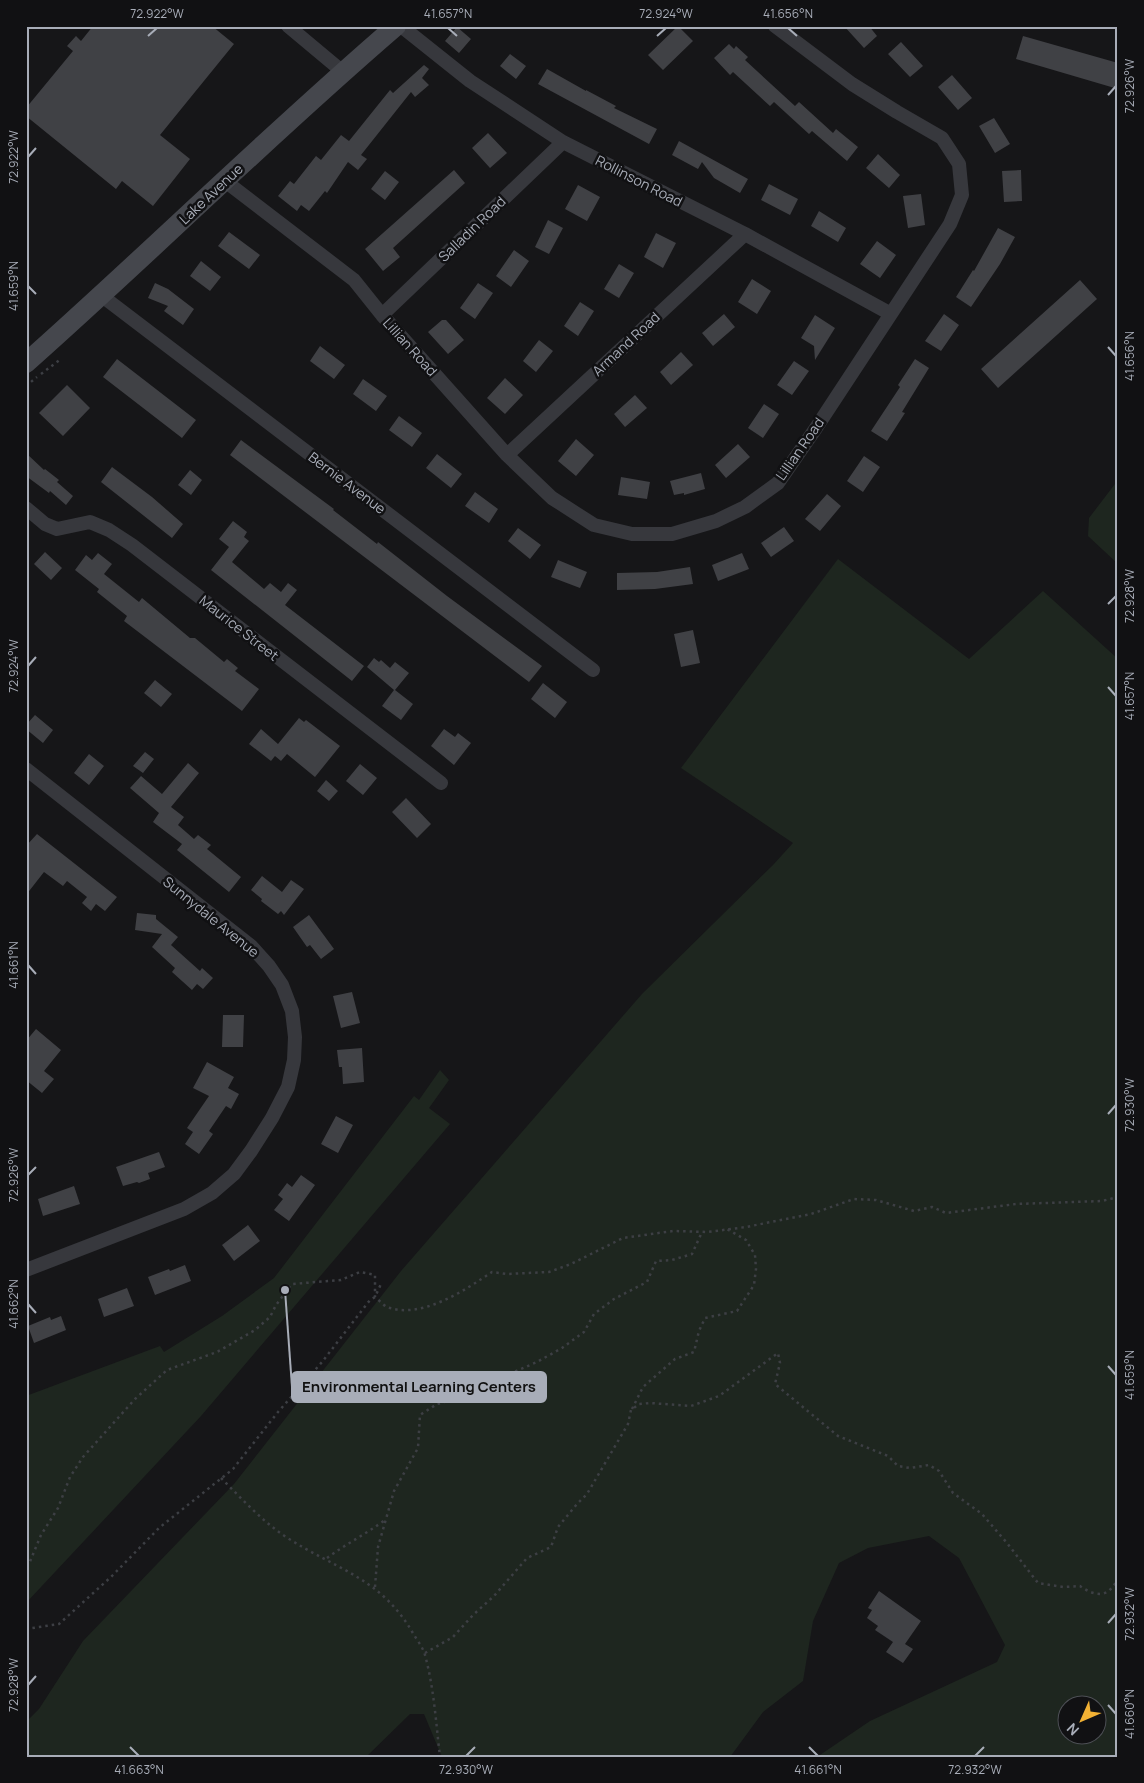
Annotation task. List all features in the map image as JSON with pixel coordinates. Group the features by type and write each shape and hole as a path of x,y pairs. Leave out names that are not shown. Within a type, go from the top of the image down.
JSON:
{"main road":[{"name":"Lake Avenue","path":"26,363 102,296 343,72 396,26"}],"street":[{"path":"288,26 343,72"},
{"name":"Rollinson Road","path":"401,26 470,81 563,142 745,234 890,314"},
{"name":"Lillian Road","path":"225,180 354,280 382,315 507,454 552,498 594,525 632,534 672,534 716,521 745,507 778,483 950,224 962,195 959,164 942,138 852,84 776,26"},
{"name":"Salladin Road","path":"382,315 563,142"},
{"name":"Armand Road","path":"507,454 745,234"},
{"name":"Bernie Avenue","path":"102,296 593,670"},
{"name":"Maurice Street","path":"26,508 45,524 57,529 90,522 109,530 140,551 441,783"},
{"name":"Sunnydale Avenue","path":"26,769 251,946 270,966 282,985 292,1011 295,1037 294,1060 288,1087 272,1118 234,1174 212,1194 184,1210 26,1270"}],"path":[{"path":"26,386 61,359"},
{"path":"26,1566 29,1564 41,1535 58,1508 70,1477 83,1457 135,1399 167,1370 217,1352 255,1330 270,1317 276,1304 292,1284 342,1280 360,1272 375,1275 375,1297 386,1307 413,1311 451,1297 492,1272 506,1274 549,1272 571,1264 623,1238 673,1231 702,1232 727,1229 811,1214 854,1199 876,1200 914,1211 932,1207 946,1213 1016,1204 1102,1201 1118,1197"},
{"path":"425,1653 453,1637 494,1596 527,1558 551,1547 558,1526 587,1494 628,1424 631,1410 643,1387 675,1358 694,1352 699,1331 705,1318 737,1311 754,1285 755,1255 746,1240 727,1229"},
{"path":"375,1587 378,1547 394,1491 418,1448 420,1415 437,1404 466,1396 562,1348 584,1332 594,1314 614,1299 647,1282 656,1261 672,1260 692,1254 702,1232"},
{"path":"26,1629 59,1624 112,1576 159,1528 233,1469 278,1412 322,1362 370,1300 375,1297 381,1284"},
{"path":"631,1410 640,1404 650,1403 691,1406 719,1396 778,1353 780,1363 775,1384 838,1436 888,1456 898,1466 910,1468 929,1465 939,1471 953,1493 982,1514 1038,1584 1063,1587 1080,1586 1089,1593 1102,1593 1107,1592 1118,1580"},
{"path":"221,1478 268,1524 285,1537 326,1558 375,1587 406,1619 425,1653 434,1700 440,1757"},
{"path":"326,1558 369,1532 386,1519"}],"shaded area":[{"path":"1118,480 1118,564 1088,536 1089,518"},
{"path":"838,559 969,659 1043,591 1118,659 1118,1757 817,1757 870,1721 997,1662 1005,1645 959,1558 929,1536 868,1548 839,1563 813,1621 803,1681 763,1712 730,1757 442,1757 424,1714 410,1714 366,1757 26,1757 26,1722 39,1709 83,1641 234,1484 401,1271 642,994 793,843 681,768"},
{"path":"440,1070 449,1080 429,1108 450,1124 201,1416 26,1603 26,1396 160,1346 164,1352 222,1316 274,1278 414,1096 419,1100"}],"building":[{"path":"93,26 212,26 234,44 160,135 190,159 153,206 122,181 116,189 26,116 26,108 73,51 67,46 76,36 81,41"},
{"path":"678,26 693,41 663,70 648,55"},
{"path":"844,26 869,26 877,36 864,48"},
{"path":"457,27 471,39 459,53 445,41"},
{"path":"1023,36 1118,63 1118,89 1016,59"},
{"path":"901,42 923,66 910,77 888,54"},
{"path":"729,44 734,49 736,46 748,57 745,60 795,106 799,102 833,133 836,129 858,147 847,161 812,131 809,134 774,102 770,106 733,72 730,75 714,58"},
{"path":"510,54 526,66 516,79 500,66"},
{"path":"424,65 429,69 422,78 429,85 415,97 411,92 361,155 367,159 358,170 348,162 327,193 325,191 309,211 301,205 297,211 278,196 290,181 294,184 316,156 321,160 341,135 349,141 390,90 393,93"},
{"path":"547,69 616,106 614,108 657,129 649,144 538,84"},
{"path":"952,75 972,98 958,110 938,87"},
{"path":"994,118 1010,144 995,153 979,126"},
{"path":"488,133 507,153 490,168 472,148"},
{"path":"679,141 748,179 740,193 714,178 702,162 698,169 672,155"},
{"path":"878,154 900,175 889,188 866,168"},
{"path":"454,170 465,183 393,248 400,257 383,271 365,249"},
{"path":"1021,170 1022,201 1004,202 1002,171"},
{"path":"385,171 399,182 385,200 371,189"},
{"path":"769,184 798,199 790,215 761,200"},
{"path":"578,185 600,197 587,221 565,209"},
{"path":"921,194 925,225 908,228 903,196"},
{"path":"819,211 846,228 838,242 811,226"},
{"path":"548,220 563,228 549,254 535,247"},
{"path":"998,228 1015,237 1000,264 971,307 956,297 974,271"},
{"path":"229,232 260,255 249,269 218,246"},
{"path":"656,233 676,243 663,268 644,257"},
{"path":"877,241 896,255 880,278 860,264"},
{"path":"514,250 529,261 511,287 496,276"},
{"path":"201,261 221,277 210,291 190,276"},
{"path":"619,264 634,273 619,298 604,289"},
{"path":"752,279 771,291 757,314 738,302"},
{"path":"1080,280 1097,299 998,388 981,369"},
{"path":"155,283 168,289 194,309 183,325 164,311 168,306 148,298"},
{"path":"478,283 493,293 475,319 460,308"},
{"path":"580,302 594,311 578,336 564,326"},
{"path":"724,314 735,327 713,346 702,333"},
{"path":"944,314 959,325 941,351 925,341"},
{"path":"815,315 835,328 815,360 814,346 801,338"},
{"path":"442,320 446,320 464,340 448,354 428,332"},
{"path":"539,340 553,351 536,372 523,361"},
{"path":"320,346 345,365 334,379 310,361"},
{"path":"681,352 693,365 671,385 660,372"},
{"path":"117,359 196,420 182,438 103,377"},
{"path":"915,359 929,368 902,412 905,413 887,441 871,431 900,387 898,385"},
{"path":"794,361 809,371 792,395 777,385"},
{"path":"505,378 523,395 505,414 487,398"},
{"path":"363,379 387,396 376,411 353,394"},
{"path":"67,385 90,408 63,436 39,413"},
{"path":"635,395 647,408 625,427 614,414"},
{"path":"764,404 779,414 763,438 748,428"},
{"path":"399,416 422,433 412,447 389,430"},
{"path":"576,439 594,455 576,476 558,461"},
{"path":"241,440 334,509 377,544 378,542 542,666 529,682 230,455"},
{"path":"738,444 750,457 726,478 715,465"},
{"path":"26,453 44,470 59,480 57,482 73,496 66,505 50,491 49,493 26,476"},
{"path":"437,454 462,474 451,488 426,468"},
{"path":"864,456 880,467 863,492 847,481"},
{"path":"112,467 152,497 183,524 172,538 101,482"},
{"path":"190,470 202,480 191,495 178,485"},
{"path":"701,473 705,489 684,495 684,493 674,495 670,481"},
{"path":"621,477 650,482 647,499 618,495"},
{"path":"475,492 498,509 489,523 465,506"},
{"path":"827,494 841,506 820,531 805,519"},
{"path":"233,521 247,532 244,537 249,541 232,562 264,589 270,583 281,592 288,583 297,590 285,605 364,666 352,681 211,570 229,547 219,539"},
{"path":"784,527 794,541 771,557 761,543"},
{"path":"518,528 541,545 530,559 508,541"},
{"path":"45,552 62,568 51,580 34,564"},
{"path":"98,553 112,564 104,574 139,602 142,598 190,638 195,638 224,662 227,659 238,668 235,671 259,689 242,711 124,621 127,616 97,592 99,589 75,570 86,555 92,560"},
{"path":"742,553 749,569 718,581 712,565"},
{"path":"558,560 587,572 580,588 551,577"},
{"path":"690,567 693,584 655,589 617,590 617,573 657,572"},
{"path":"693,630 700,663 681,667 674,634"},
{"path":"374,658 379,662 381,660 390,668 395,662 409,673 395,690 413,704 401,720 382,706 394,690 367,667"},
{"path":"155,680 172,694 161,707 144,693"},
{"path":"543,683 567,702 555,718 531,699"},
{"path":"35,715 53,730 43,743 26,729 26,725"},
{"path":"299,718 304,722 306,720 340,746 315,777 287,754 281,761 275,756 271,761 249,744 261,729 278,744"},
{"path":"444,729 455,737 458,733 471,743 454,765 431,746"},
{"path":"145,752 154,759 143,773 133,766"},
{"path":"89,754 104,766 89,785 74,773"},
{"path":"188,763 199,773 171,807 184,817 178,825 194,839 198,835 211,845 207,849 241,877 229,892 177,850 182,844 153,822 159,813 130,788 141,776 162,794"},
{"path":"360,764 377,778 363,795 346,781"},
{"path":"326,780 338,791 329,801 317,791"},
{"path":"406,798 431,824 417,838 392,812"},
{"path":"37,834 117,897 105,911 96,904 91,911 82,903 87,897 67,881 63,886 44,872 26,895 26,846"},
{"path":"262,876 282,892 291,880 304,889 284,915 281,911 278,914 261,901 262,899 251,890"},
{"path":"137,913 156,915 156,919 178,937 171,945 200,971 202,968 213,978 203,989 197,984 192,990 172,972 175,968 152,947 162,934 135,930"},
{"path":"309,915 334,949 321,959 310,945 307,947 293,927"},
{"path":"352,992 360,1023 341,1028 333,996"},
{"path":"223,1015 244,1015 243,1047 222,1047"},
{"path":"36,1029 61,1050 44,1071 54,1079 42,1093 26,1080 26,1041"},
{"path":"362,1048 364,1082 343,1084 342,1067 339,1067 337,1050"},
{"path":"207,1062 234,1077 228,1088 239,1094 231,1109 226,1106 209,1131 213,1134 199,1154 185,1144 193,1132 187,1128 209,1096 193,1088"},
{"path":"336,1116 353,1125 338,1153 321,1144"},
{"path":"159,1152 165,1167 148,1173 150,1179 123,1186 116,1167"},
{"path":"301,1175 315,1185 289,1221 274,1210 283,1199 278,1195 287,1183 292,1187"},
{"path":"74,1186 80,1204 43,1216 38,1199"},
{"path":"248,1225 260,1241 234,1261 222,1245"},
{"path":"185,1265 191,1281 155,1295 148,1277"},
{"path":"127,1288 134,1306 104,1317 98,1299"},
{"path":"61,1316 66,1330 34,1343 28,1326 50,1317 51,1320"},
{"path":"879,1591 921,1621 905,1644 913,1649 903,1663 886,1652 893,1642 875,1630 878,1626 867,1618 872,1610 868,1608"}],"place":[{"name":"Environmental Learning Centers","path":"285,1290"}]}
